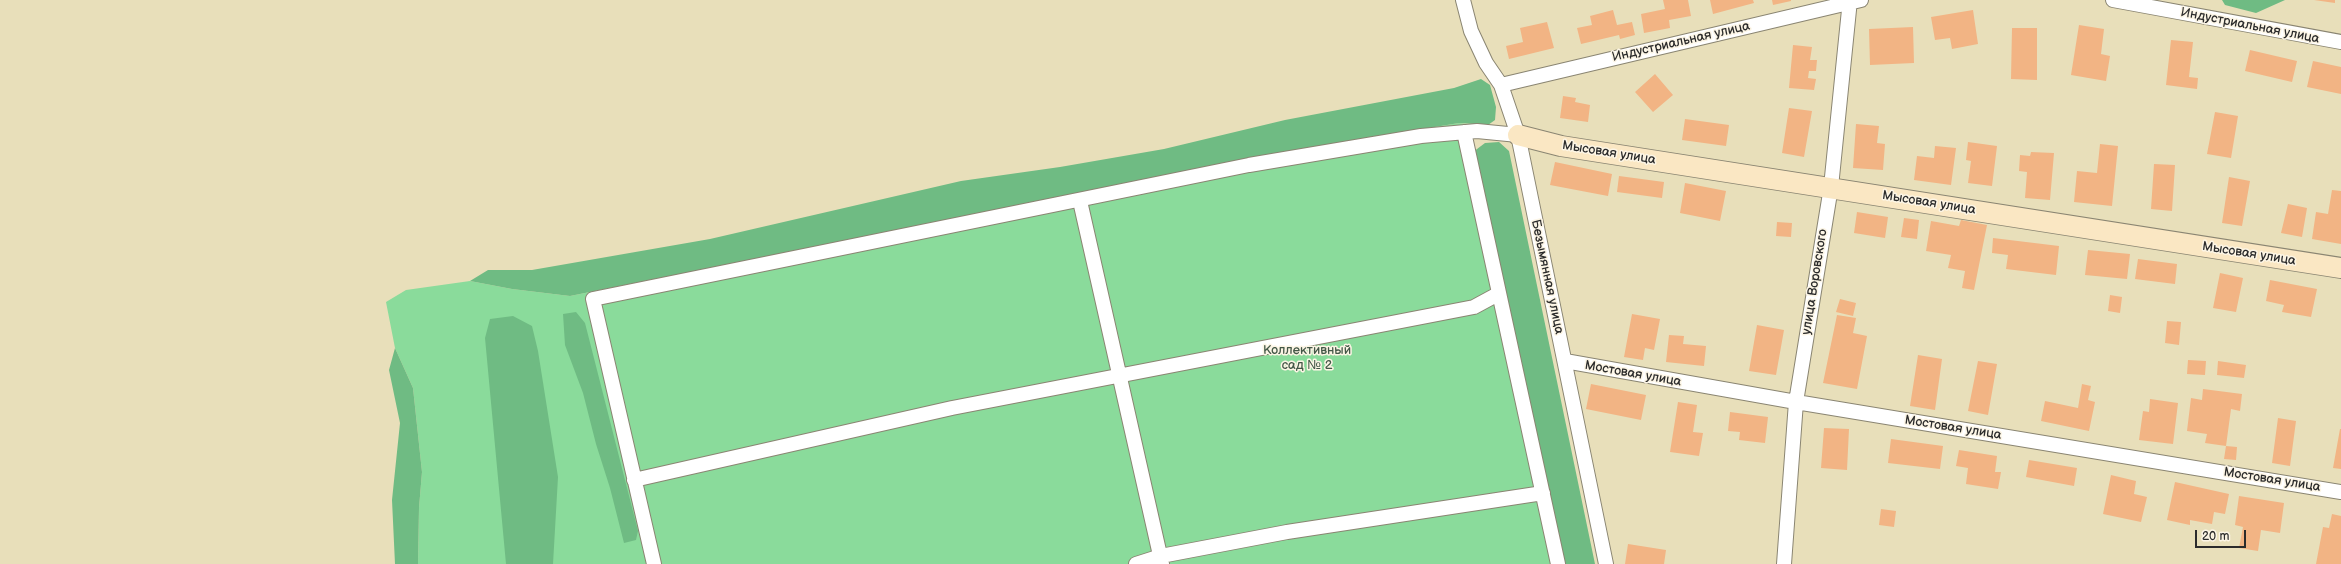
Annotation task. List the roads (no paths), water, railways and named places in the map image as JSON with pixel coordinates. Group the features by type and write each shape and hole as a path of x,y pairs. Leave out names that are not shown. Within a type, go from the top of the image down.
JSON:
{"street":[{"name":"Безымянная улица","path":"1463,0 1471,31 1486,63 1501,85 1518,135 1606,564"},
{"name":"Индустриальная улица","path":"2113,0 2341,42"},
{"name":"Индустриальная улица","path":"1501,85 1854,1"},
{"name":"улица Воровского","path":"1784,564 1796,402 1830,187 1854,1"},
{"path":"654,564 593,299 1257,164 1421,136 1477,130 1518,135"},
{"path":"1464,132 1498,294 1558,564"},
{"name":"Мысовая улица","path":"1518,135 1561,146 2341,268"},
{"path":"1080,201 1162,560"},
{"path":"634,480 952,408 1474,307 1498,294"},
{"name":"Мостовая улица","path":"1565,362 1796,402 2341,492"},
{"path":"1136,564 1162,560 1287,532 1543,493"}],"park label":[{"name":"Коллективный сад № 2","path":"1307,358"}]}
